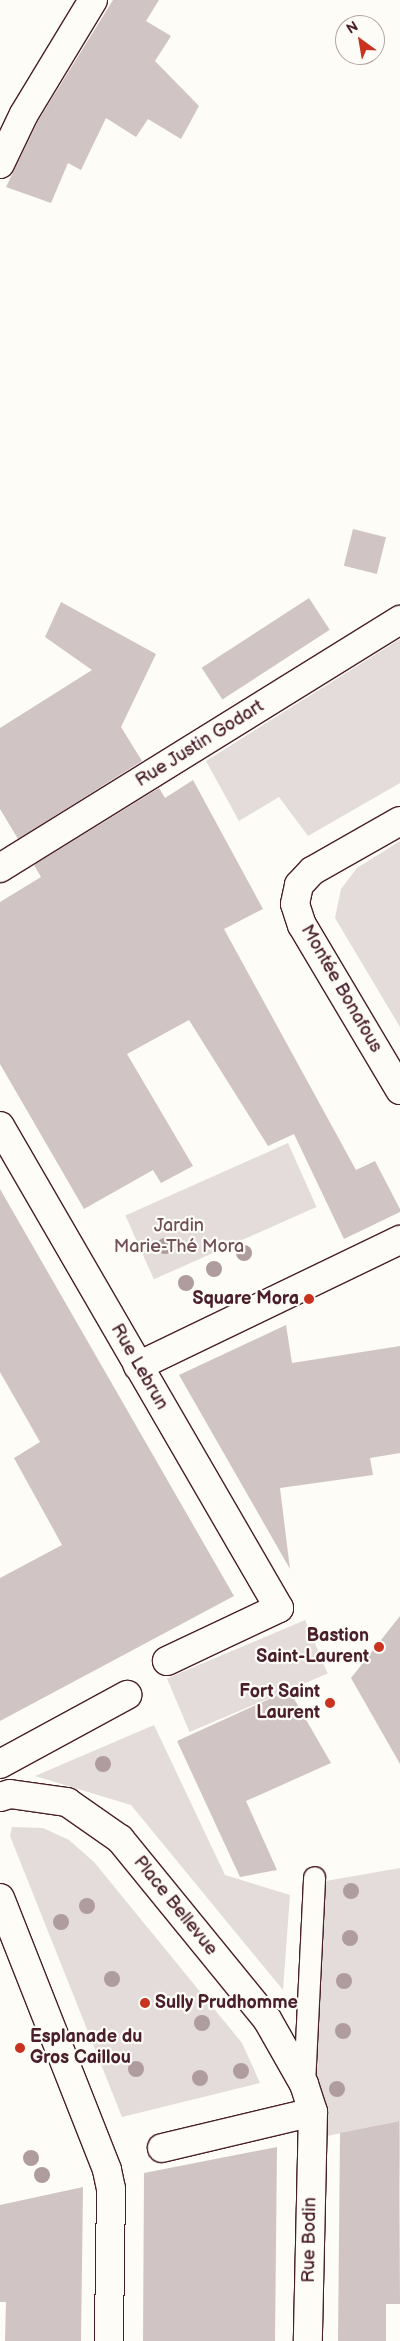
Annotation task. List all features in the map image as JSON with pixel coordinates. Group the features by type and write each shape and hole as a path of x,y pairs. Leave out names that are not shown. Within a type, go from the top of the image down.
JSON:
{"street":[{"path":"0,164 24,114 93,0"},
{"name":"Rue Justin Godart","path":"0,868 400,620"},
{"name":"Montée Bonafous","path":"400,821 312,871 299,885 295,904 302,926 400,1090"},
{"name":"Rue Lebrun","path":"0,1126 279,1608 167,1661"},
{"path":"138,1366 400,1240"},
{"path":"0,1764 127,1695"},
{"name":"Place Bellevue","path":"0,1797 10,1794 66,1802 120,1838 267,2019 304,2084 313,2112 313,2139"},
{"path":"0,1898 107,2170 111,2189 109,2341"},
{"path":"162,2148 313,2112"},
{"name":"Rue Bodin","path":"308,2341 313,2139"}],"lane":[{"name":"Place Bellevue","path":"304,2084 310,2007 314,1876"}],"green space":[{"path":"400,639 400,783 308,836 279,797 239,821 206,761"},
{"path":"400,841 400,1027 335,918 341,889 357,868"},
{"name":"Jardin Marie-Thé Mora","path":"288,1143 316,1207 154,1279 125,1215"},
{"path":"305,1620 328,1673 190,1732 167,1679"},
{"path":"154,1725 225,1875 290,1895 283,1990 131,1805 35,1776"},
{"path":"12,1827 43,1828 69,1840 94,1862 242,2043 260,2083 122,2117 10,1836"},
{"path":"400,1868 400,2194 398,2121 313,2139 314,1883"}],"building":[{"path":"113,0 159,0 146,21 171,36 155,61 199,106 181,139 148,119 136,137 106,118 81,170 68,163 51,203 6,187 38,121"},
{"path":"353,529 386,537 377,574 344,566"},
{"path":"309,598 330,630 222,700 202,668"},
{"path":"61,602 156,654 121,727 142,761 18,839 0,809 0,728 92,670 45,637"},
{"path":"193,780 263,909 224,929 356,1170 375,1161 400,1209 400,1212 344,1239 294,1134 268,1146 189,1020 127,1054 193,1166 161,1183 153,1170 84,1209 0,1064 0,902 41,877 34,865 159,788 165,798"},
{"path":"0,1189 234,1596 0,1721 0,1578 62,1545 14,1458 40,1442 0,1372"},
{"path":"286,1325 292,1363 400,1346 400,1453 370,1458 373,1475 280,1488 290,1569 179,1375"},
{"path":"400,1616 400,1764 351,1678"},
{"path":"289,1690 331,1763 246,1801 277,1870 240,1877 177,1741"},
{"path":"399,2121 400,2304 386,2304 386,2341 338,2341 340,2133"},
{"path":"277,2147 275,2341 143,2341 144,2173"},
{"path":"83,2187 81,2341 5,2341 6,2302 0,2302 0,2205"}],"place":[{"name":"Square Mora","path":"309,1299"},
{"name":"Bastion Saint-Laurent","path":"379,1647"},
{"name":"Fort Saint Laurent","path":"330,1703"},
{"name":"Sully Prudhomme","path":"145,2003"},
{"name":"Esplanade du Gros Caillou","path":"20,2048"}]}
